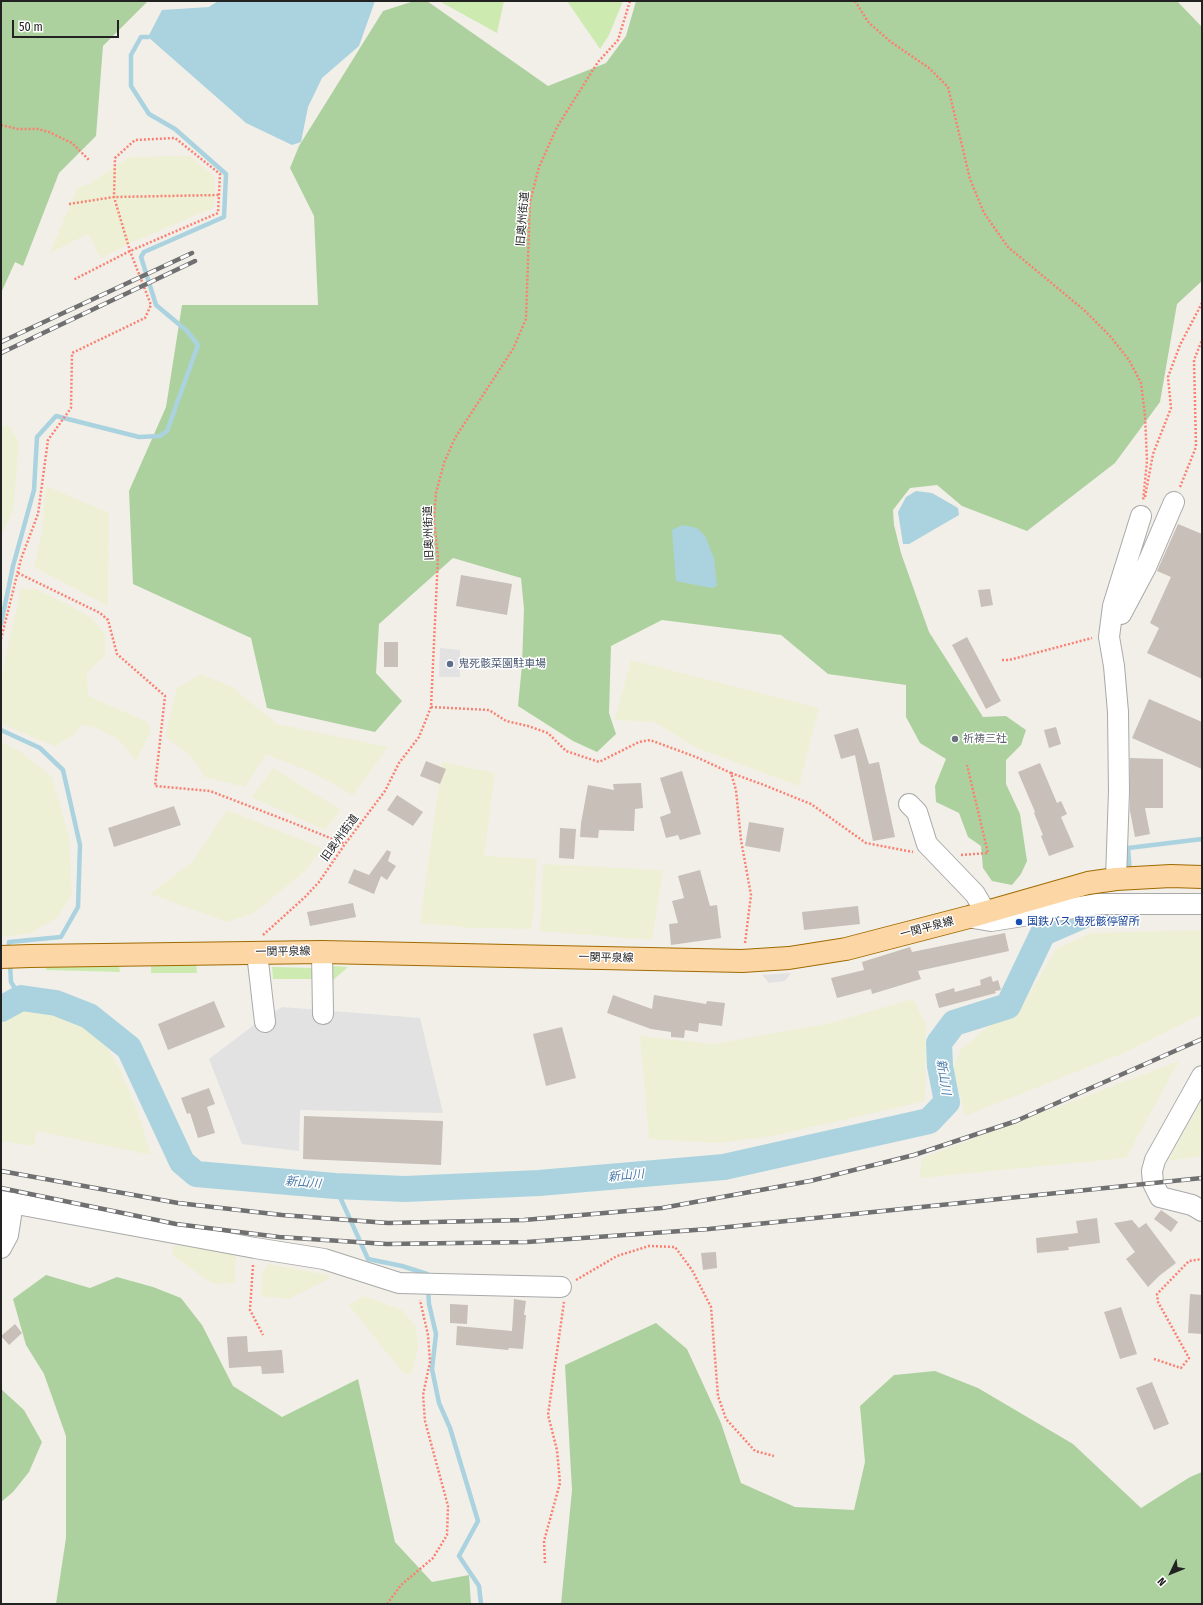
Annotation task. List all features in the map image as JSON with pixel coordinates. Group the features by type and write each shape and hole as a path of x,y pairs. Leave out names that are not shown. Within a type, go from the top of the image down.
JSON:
{"main road":[{"name":"一関平泉線","path":"1,957 322,952 742,961 789,958 846,949 1088,884 1116,879 1171,876 1202,877"}],"street":[{"path":"1108,637 1146,566 1174,502"},
{"path":"1116,879 1119,791 1118,712 1114,666 1108,637 1113,606 1141,516"},
{"path":"909,804 917,812 927,844 975,894 977,914 991,921 1099,904 1202,904"},
{"path":"322,952 323,1014"},
{"path":"252,953 265,1022"},
{"path":"1202,1076 1155,1160 1152,1171 1153,1183 1160,1197 1192,1205 1202,1211"},
{"path":"1,1248 8,1235 7,1202 255,1248 324,1259 399,1283 416,1282 561,1287"}],"path":[{"name":"旧奥州街道","path":"252,953 255,943 305,897 318,882 344,844 385,790 399,763 419,737 431,708 438,557 434,520 436,493 444,463 455,438 513,349 526,319 530,202 538,168 557,127 598,62 618,40 630,1"},
{"path":"855,1 869,23 891,42 928,68 948,87 970,178 984,213 1008,247 1084,310 1110,336 1129,360 1141,383 1145,415 1147,461 1141,516"},
{"path":"1,124 18,129 38,128 49,132 72,143 89,160"},
{"path":"1,639 18,573 38,514 48,440 71,408 72,353 145,318 151,305 130,251 114,197 115,158 135,140 175,138 220,174 218,213 130,251 73,280"},
{"path":"69,204 114,197 219,194"},
{"path":"1141,516 1153,454 1172,408 1168,376 1180,345 1202,303"},
{"path":"1174,502 1196,447 1194,360 1202,340"},
{"path":"18,573 100,613 108,620 117,654 165,696 154,786 210,791 344,844"},
{"path":"1002,660 1009,660 1094,637 1108,637"},
{"path":"431,708 489,710 506,721 528,726 548,734 566,751 600,762 639,742 650,740 696,757 731,774 764,785 810,804 866,844 940,857 988,853 967,765"},
{"path":"731,774 736,790 741,840 751,895 742,961"},
{"path":"545,1563 544,1541 560,1483 557,1450 548,1415 564,1304 561,1287 586,1276 618,1256 649,1246 675,1247 692,1270 711,1306 718,1396 726,1419 755,1451 774,1456"},
{"path":"255,1248 250,1310 263,1335"},
{"path":"1154,1359 1181,1368 1190,1358 1158,1302 1157,1294 1189,1261 1202,1259"},
{"path":"387,1604 401,1585 433,1558 447,1535 448,1506 425,1421 423,1395 430,1362 428,1335 416,1282"}],"green space":[{"path":"1,1 148,1 103,46 96,136 59,173 23,266 15,262 1,293"},
{"path":"414,1 427,1 548,86 606,63 626,36 636,1 1177,1 1202,27 1202,281 1177,304 1160,402 1115,463 1027,531 962,506 937,485 910,488 893,510 894,525 901,553 929,632 983,717 1006,716 1026,730 1021,745 1006,760 1006,784 1020,814 1027,861 1021,874 1012,885 992,881 983,868 981,846 968,837 959,813 936,802 935,786 946,759 920,743 906,717 906,685 828,674 781,635 662,620 611,646 609,713 616,734 597,752 573,741 518,706 522,665 524,609 521,578 453,558 379,624 376,673 402,701 375,732 267,708 251,638 133,584 129,491 166,407 182,305 318,305 314,216 290,168 299,146 383,11"},
{"path":"439,1 504,1 497,33"},
{"path":"567,1 623,1 609,35 600,49"},
{"path":"190,156 215,177 215,205 211,209 128,244 101,259 88,234 50,253 77,188 89,184 129,157"},
{"path":"9,425 19,442 13,511 1,536 1,427"},
{"path":"46,486 109,513 108,606 34,567 42,532"},
{"path":"21,589 36,589 69,605 92,618 105,634 105,656 87,672 88,696 148,722 150,733 136,761 117,738 93,727 81,725 72,736 55,746 1,723 1,687 7,650"},
{"path":"631,660 819,708 799,786 697,748 654,722 615,720"},
{"path":"201,674 232,687 277,724 388,747 353,795 315,774 266,754 245,787 204,777 194,759 165,736 177,688"},
{"path":"1,742 20,751 52,777 69,837 72,894 58,917 31,933 1,937"},
{"path":"442,762 495,773 484,856 537,859 532,929 473,928 420,923"},
{"path":"273,768 341,810 325,830 252,797"},
{"path":"227,810 322,848 305,871 254,913 227,922 150,894 193,861"},
{"path":"543,864 663,870 652,940 540,931"},
{"path":"1202,930 1202,1014 1126,1052 965,1116 953,1068 961,1049 993,1023 1024,1003 1056,949 1091,933"},
{"path":"196,962 197,973 151,973 151,963"},
{"path":"119,965 120,972 46,970 46,966"},
{"path":"333,966 348,967 332,981"},
{"path":"272,967 315,968 314,979 273,979"},
{"path":"913,999 926,1024 925,1101 773,1136 717,1143 649,1139 640,1036 714,1044 830,1023"},
{"path":"32,1006 59,1009 77,1017 101,1038 120,1069 139,1116 151,1155 37,1131 34,1146 1,1141 1,1021"},
{"path":"1179,1061 1126,1158 919,1178 922,1158"},
{"path":"1202,1099 1202,1156 1168,1161"},
{"path":"181,1244 236,1255 235,1283 213,1284 173,1256 173,1247"},
{"path":"268,1264 329,1275 329,1279 289,1299 261,1296 262,1273"},
{"path":"46,1275 90,1288 117,1277 153,1287 181,1298 202,1325 233,1386 282,1417 358,1379 395,1542 432,1582 469,1575 471,1604 56,1604 66,1538 66,1436 44,1374 26,1345 13,1299"},
{"path":"364,1296 402,1310 416,1327 418,1347 411,1375 403,1373 349,1305"},
{"path":"656,1323 687,1349 721,1423 741,1483 795,1507 854,1510 865,1462 860,1406 894,1375 935,1371 978,1388 1073,1444 1141,1508 1190,1477 1202,1472 1202,1604 561,1604 572,1490 565,1365"},
{"path":"1,1389 24,1410 42,1442 29,1472 13,1492 1,1502"}],"shaded area":[{"name":"鬼死骸菜園駐車場","path":"440,648 460,650 460,677 439,677"},
{"path":"791,973 785,981 769,983 762,975"},
{"path":"282,1007 420,1018 443,1113 300,1110 299,1151 242,1144 209,1059 258,1022"}],"water":[{"path":"218,1 375,1 359,46 322,78 308,107 301,142 292,145 246,123 148,37 162,10 209,7"},
{"path":"916,491 932,493 958,508 959,515 909,544 903,544 898,512 906,497"},
{"path":"682,525 697,528 705,536 714,558 717,586 712,588 676,581 672,530"}],"building":[{"path":"1178,524 1202,534 1202,679 1147,653 1159,628 1150,623 1171,577 1157,571"},
{"path":"461,575 512,584 507,615 456,606"},
{"path":"990,589 993,605 981,607 978,590"},
{"path":"967,637 1001,701 986,709 952,645"},
{"path":"384,642 398,642 398,667 384,667"},
{"path":"1149,699 1202,722 1202,769 1132,738"},
{"path":"1056,727 1061,744 1049,748 1044,730"},
{"path":"858,728 869,764 879,762 895,837 873,841 855,755 841,759 834,735"},
{"path":"1130,758 1163,759 1163,808 1145,808 1150,834 1135,837 1130,811"},
{"path":"426,761 446,769 440,784 420,776"},
{"path":"1040,763 1057,803 1061,801 1067,814 1061,817 1074,847 1049,856 1041,836 1043,835 1034,813 1035,812 1018,772"},
{"path":"682,771 701,834 680,840 678,835 666,838 660,817 671,813 660,778"},
{"path":"641,783 643,808 635,809 634,831 599,830 598,838 580,837 588,785 614,790 613,784"},
{"path":"397,795 423,812 413,826 387,810"},
{"path":"174,806 181,825 114,847 108,828"},
{"path":"749,822 784,828 780,852 745,846"},
{"path":"560,828 576,829 574,859 559,858"},
{"path":"387,850 391,852 388,861 396,866 387,880 381,876 374,894 348,883 354,869 369,875"},
{"path":"700,870 710,906 717,905 721,938 671,945 669,924 678,923 672,901 684,898 678,876"},
{"path":"353,903 356,917 310,926 307,912"},
{"path":"858,906 860,924 804,930 802,912"},
{"path":"1005,933 1009,951 918,971 921,979 872,994 871,989 837,998 831,978 864,970 862,962 910,947 912,952"},
{"path":"991,976 993,982 998,980 1001,990 995,991 996,993 939,1008 935,994 954,988 955,992 981,985 980,980"},
{"path":"613,995 652,1009 654,995 706,1004 707,1001 725,1003 722,1026 699,1023 698,1032 685,1030 684,1038 671,1037 671,1032 651,1029 607,1013"},
{"path":"214,1001 225,1027 168,1050 158,1024"},
{"path":"562,1027 576,1078 546,1086 533,1034"},
{"path":"209,1088 215,1104 207,1107 215,1133 198,1138 190,1113 187,1114 181,1098"},
{"path":"304,1116 443,1121 441,1165 303,1159"},
{"path":"1161,1210 1178,1222 1171,1232 1154,1219"},
{"path":"1097,1218 1100,1243 1068,1247 1069,1250 1037,1253 1036,1238 1078,1233 1076,1221"},
{"path":"1132,1220 1139,1228 1146,1223 1176,1263 1148,1287 1126,1259 1135,1252 1114,1223"},
{"path":"716,1252 717,1268 703,1270 701,1253"},
{"path":"1190,1294 1202,1295 1202,1334 1188,1333"},
{"path":"514,1299 526,1301 523,1349 509,1348 508,1350 456,1345 457,1326 512,1331"},
{"path":"450,1304 468,1305 467,1324 450,1323"},
{"path":"1121,1307 1137,1354 1120,1359 1104,1312"},
{"path":"15,1324 22,1333 9,1345 1,1336"},
{"path":"247,1336 248,1352 282,1350 284,1373 262,1374 261,1366 229,1368 227,1337"},
{"path":"1152,1382 1169,1424 1154,1430 1136,1388"}],"waterway":[{"path":"1,624 13,566 34,490 37,437 56,416 139,437 160,436 167,431 198,345 187,331 156,305 141,257 144,252 224,217 226,174 175,129 149,114 131,86 131,55 141,37 148,37"},
{"path":"1,730 40,748 63,770 80,845 78,907 61,937 9,942 9,952"},
{"path":"1130,873 1128,848 1202,839"},
{"name":"新山川","path":"1,1009 21,998 56,1003 89,1016 129,1048 182,1162 196,1174 335,1186 405,1189 539,1183 724,1167 929,1121 947,1102 940,1066 939,1043 954,1023 1008,1006 1043,933 1089,913 1114,912"},
{"path":"10,963 11,982 21,998"},
{"path":"335,1186 368,1259 402,1266 427,1274 427,1277"},
{"path":"428,1288 429,1304 436,1334 432,1369 439,1403 450,1428 478,1521 459,1556 479,1586 481,1604"}],"railway":[{"path":"1,342 192,253"},
{"path":"1,353 195,261"},
{"path":"1,1171 178,1203 282,1215 388,1223 524,1220 662,1208 810,1181 914,1155 1016,1121 1202,1039"},
{"path":"1,1188 176,1224 279,1237 387,1244 527,1242 709,1229 1202,1178"}],"place":[{"name":"鬼死骸菜園駐車場","path":"450,664"},
{"name":"祈祷三社","path":"955,739"},
{"name":"国鉄バス 鬼死骸停留所","path":"1019,922"}]}
